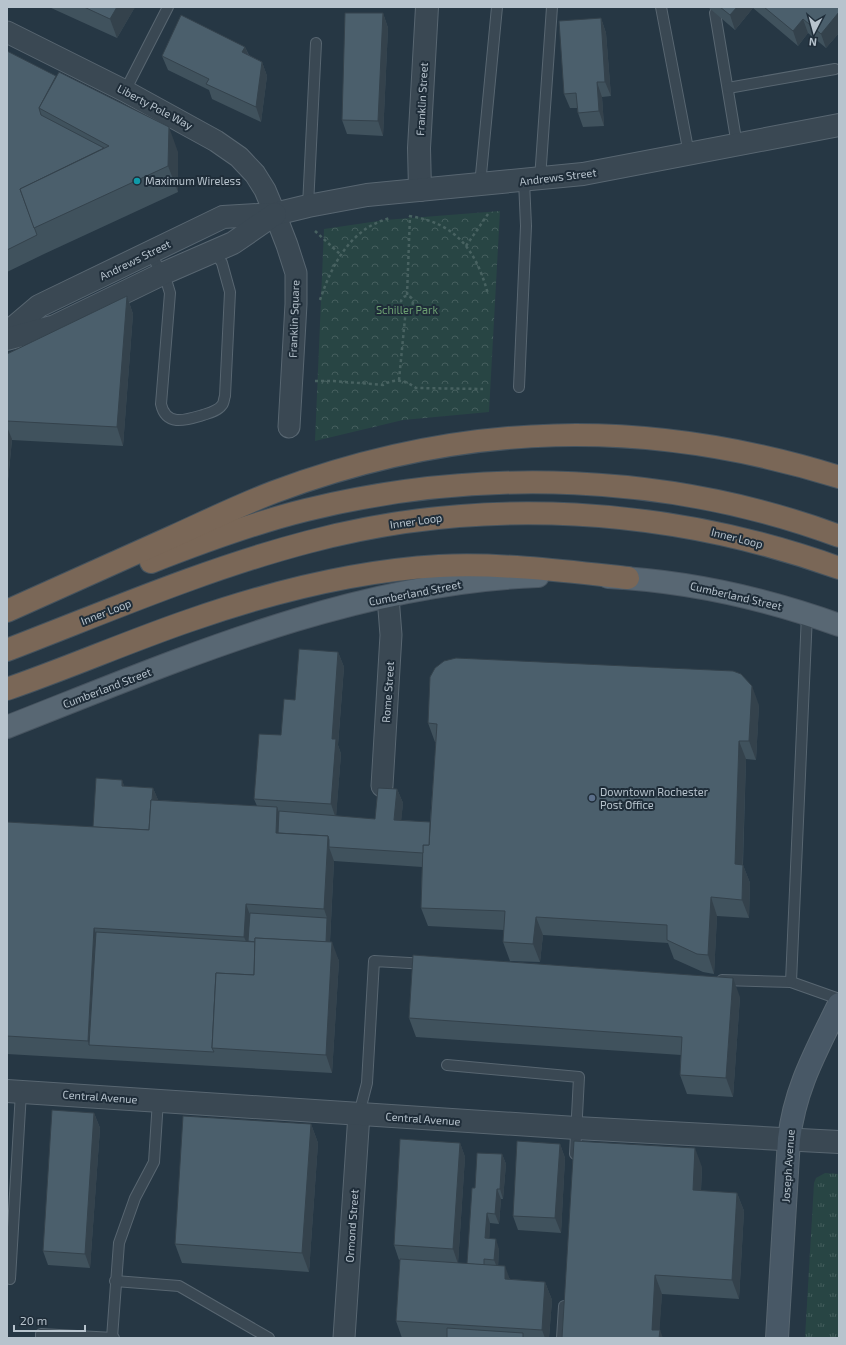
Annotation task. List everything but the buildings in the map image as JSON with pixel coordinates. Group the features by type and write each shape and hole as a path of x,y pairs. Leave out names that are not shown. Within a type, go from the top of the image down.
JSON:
{"highway":[{"path":"7,611 273,493 367,462 437,447 526,436 573,434 628,436 707,445 736,450 792,463 839,477"},
{"path":"7,616 178,551 262,522 347,501 435,486 523,482 567,482 648,490 742,507 839,536"},
{"name":"Inner Loop","path":"7,650 184,582 265,554 350,532 478,514 566,513 652,521 781,549 839,568"},
{"path":"7,689 215,612 269,595 343,579 416,568 476,565 545,568 628,578"}],"main road":[{"name":"Cumberland Street","path":"7,727 250,634 305,617 388,597 498,578 554,575 628,578 714,589 756,599 839,625"},
{"name":"Joseph Avenue","path":"777,1338 789,1139 794,1108 799,1091 839,1004"}],"street":[{"name":"Franklin Street","path":"420,190 419,148 427,7"},
{"name":"Liberty Pole Way","path":"7,32 125,91 216,140 239,157 260,182 275,214"},
{"name":"Andrews Street","path":"7,333 39,306 223,217 275,214 308,206 367,196 532,180 605,171 839,125"},
{"name":"Andrews Street","path":"7,339 55,326 162,274 233,243 275,214"},
{"name":"Franklin Square","path":"275,214 292,260 296,286 289,427"},
{"name":"Rome Street","path":"382,786 391,648 388,597"},
{"name":"Central Avenue","path":"14,1091 576,1128 839,1142"},
{"name":"Ormond Street","path":"344,1338 359,1114"}],"lane":[{"path":"125,91 168,7"},
{"path":"480,185 497,7"},
{"path":"519,387 526,226 552,7"},
{"path":"661,7 689,154"},
{"path":"715,13 737,145"},
{"path":"308,206 316,44"},
{"path":"728,88 835,69"},
{"path":"150,252 168,287 170,301 161,404 163,412 170,418 178,421 188,420 215,411 222,405 225,396 230,292 222,263 214,250"},
{"path":"790,982 807,614"},
{"path":"359,1114 366,1082 374,961 437,964"},
{"path":"711,980 790,982 839,999"},
{"path":"447,1066 579,1077 574,1166"},
{"path":"10,1279 14,1091"},
{"path":"41,1338 41,1334 113,1338 115,1281 119,1243 135,1198 154,1162 158,1100"},
{"path":"115,1281 179,1286 269,1338"},
{"path":"562,1338 565,1299"}],"path":[{"path":"466,246 488,214"},
{"path":"403,216 410,216 445,227 458,237 478,264 488,294"},
{"path":"407,295 410,216"},
{"path":"320,300 329,275 341,254 359,234 373,224 396,217"},
{"path":"315,231 341,254"},
{"path":"406,308 401,304 401,300 402,297 407,295"},
{"path":"406,308 410,307 413,302 412,297 407,295"},
{"path":"399,380 406,308"},
{"path":"312,381 334,381 383,385 389,381 399,380 408,382 416,388 483,389"}],"green space":[{"name":"Schiller Park","path":"500,211 489,412 403,420 315,441 324,229 385,220"},
{"path":"825,1173 839,1174 839,1338 805,1338 814,1183 816,1178"}],"place":[{"name":"Maximum Wireless","path":"137,181"},
{"name":"Downtown Rochester Post Office","path":"592,798"}]}
